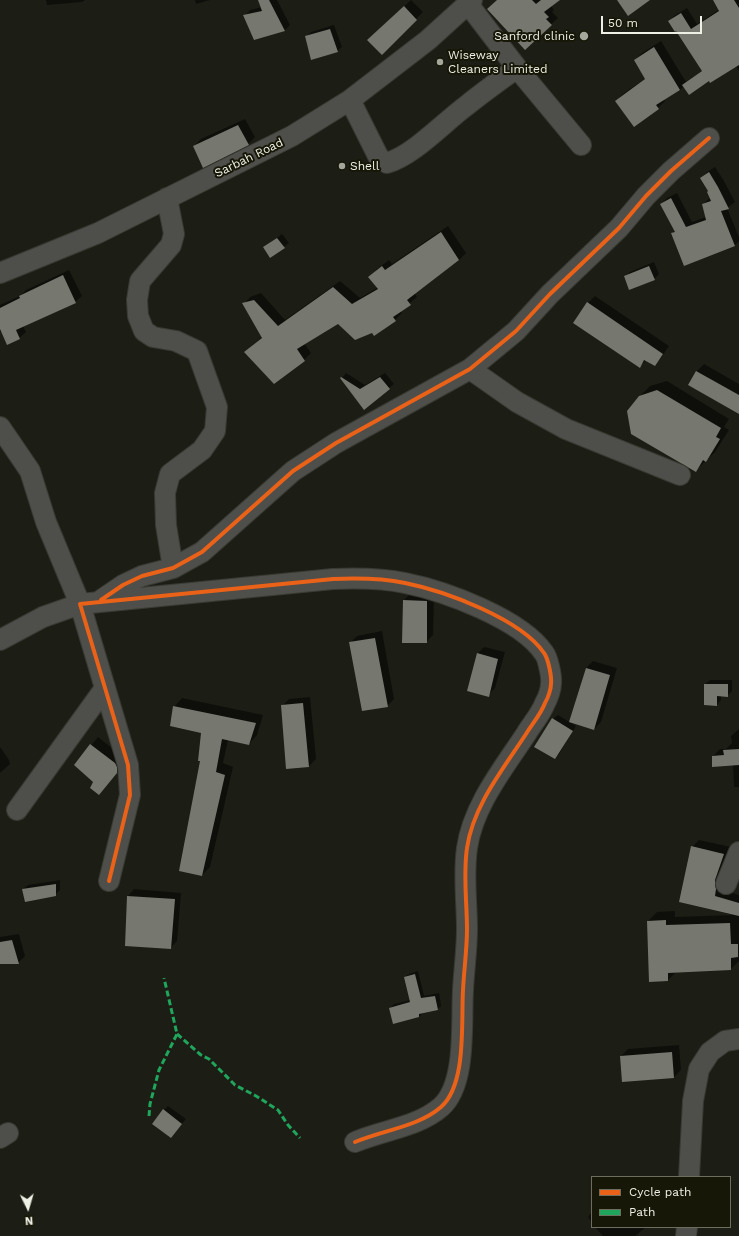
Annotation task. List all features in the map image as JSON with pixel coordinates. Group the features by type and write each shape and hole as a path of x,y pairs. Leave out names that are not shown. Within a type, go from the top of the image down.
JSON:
{"street":[{"path":"470,2 518,68 581,144"},
{"name":"Sarbah Road","path":"0,274 98,233 292,136 350,100 428,40 470,2"},
{"path":"350,100 379,158 387,163 398,160 423,142 465,106 518,68"},
{"path":"100,601 123,585 142,576 174,568 202,552 293,471 336,443 470,369 516,331 550,294 619,228 646,196 671,171 709,138"},
{"path":"167,198 174,234 171,245 140,281 137,300 138,316 144,331 153,337 176,340 197,351 217,408 215,431 202,450 170,474 165,493 166,525 174,568"},
{"path":"470,369 517,402 566,429 680,475"},
{"path":"0,427 30,471 46,522 80,604 128,765 130,795 109,881"},
{"path":"0,640 44,618 80,604 333,579 374,578 406,583 438,592 492,613 529,635 545,654 552,684 545,704 485,797 472,827 467,849 467,932 462,991 460,1062 453,1090 442,1106 425,1117 410,1124 355,1142"},
{"path":"17,810 105,688"},
{"path":"726,884 739,852"},
{"path":"689,1176 693,1101 699,1069 710,1052 725,1041 739,1039"}],"building":[{"path":"258,0 269,0 285,31 254,40 243,15 262,11"},
{"path":"497,0 532,0 536,4 541,0 560,0 544,12 549,17 546,19 552,25 525,50 487,9"},
{"path":"617,0 650,0 628,16"},
{"path":"713,0 734,0 739,8 739,65 710,83 709,81 689,95 682,85 702,71 668,21 681,13 691,29 719,11"},
{"path":"404,6 417,20 382,55 367,40"},
{"path":"330,29 338,52 311,60 305,36"},
{"path":"654,47 680,90 656,105 659,109 634,127 615,101 645,79 634,60"},
{"path":"238,125 249,145 203,168 193,146"},
{"path":"709,172 729,209 721,211 735,246 684,266 671,233 675,232 660,204 671,198 686,227 706,220 702,204 711,201 707,192 708,191 700,178"},
{"path":"441,232 459,260 407,300 411,305 393,317 396,321 374,336 372,333 355,340 338,324 297,349 305,361 274,384 244,352 262,338 242,303 254,300 278,326 333,287 352,304 378,289 368,277 382,266 385,270"},
{"path":"277,238 285,248 270,258 263,247"},
{"path":"649,266 655,280 629,290 624,276"},
{"path":"63,275 76,303 16,330 20,339 7,345 0,329 0,308 20,298 19,296"},
{"path":"587,302 663,354 655,366 644,360 640,368 573,323"},
{"path":"696,371 739,395 739,414 688,385"},
{"path":"341,377 360,389 380,377 390,389 364,410 340,378"},
{"path":"657,390 721,428 716,437 720,439 706,462 703,460 696,472 631,434 627,411 639,396"},
{"path":"403,600 427,601 427,643 402,643"},
{"path":"375,638 388,707 362,711 349,642"},
{"path":"477,653 498,659 489,697 467,691"},
{"path":"586,668 610,675 594,730 569,722"},
{"path":"704,684 728,684 728,697 717,696 717,706 704,705"},
{"path":"303,703 309,767 286,769 281,705"},
{"path":"173,706 256,723 249,745 222,739 216,772 225,775 202,876 179,871 200,761 198,761 201,733 170,726"},
{"path":"552,718 573,731 555,759 534,747"},
{"path":"90,744 115,763 117,767 117,773 99,795 90,788 93,782 74,765"},
{"path":"739,749 739,765 712,767 712,756 724,755 723,750"},
{"path":"691,846 724,854 715,880 715,896 739,903 739,916 679,902"},
{"path":"56,884 56,896 25,902 22,889"},
{"path":"127,896 175,899 171,949 125,946"},
{"path":"666,920 666,925 730,923 731,944 738,944 738,957 731,958 731,970 668,973 668,981 649,982 647,921"},
{"path":"12,940 19,964 0,964 0,942"},
{"path":"415,974 421,998 435,996 438,1010 419,1014 419,1017 393,1024 389,1008 410,1002 404,977"},
{"path":"672,1052 674,1078 622,1082 620,1056"},
{"path":"163,1109 182,1124 171,1138 152,1124"}],"marked path":[{"path":"149,1116 150,1104 159,1070 177,1034 164,978"},
{"path":"177,1034 201,1055 209,1059 235,1085 278,1110 288,1125 300,1138"}],"cycle path":[{"path":"101,600 123,585 142,576 173,568 202,552 293,471 336,443 470,369 516,331 550,294 619,228 646,196 671,171 709,138"},
{"path":"109,881 130,795 128,765 80,604 333,579 378,579 396,581 422,587 481,608 518,629 533,641 544,653 548,663 551,681 549,694 539,715 499,774 482,803 470,832 467,848 465,879 467,937 463,990 461,1052 455,1084 449,1097 441,1107 432,1114 411,1124 355,1142"}],"place":[{"name":"Sanford clinic","path":"584,36"},
{"name":"Wiseway Cleaners Limited","path":"440,62"},
{"name":"Shell","path":"342,166"}]}
